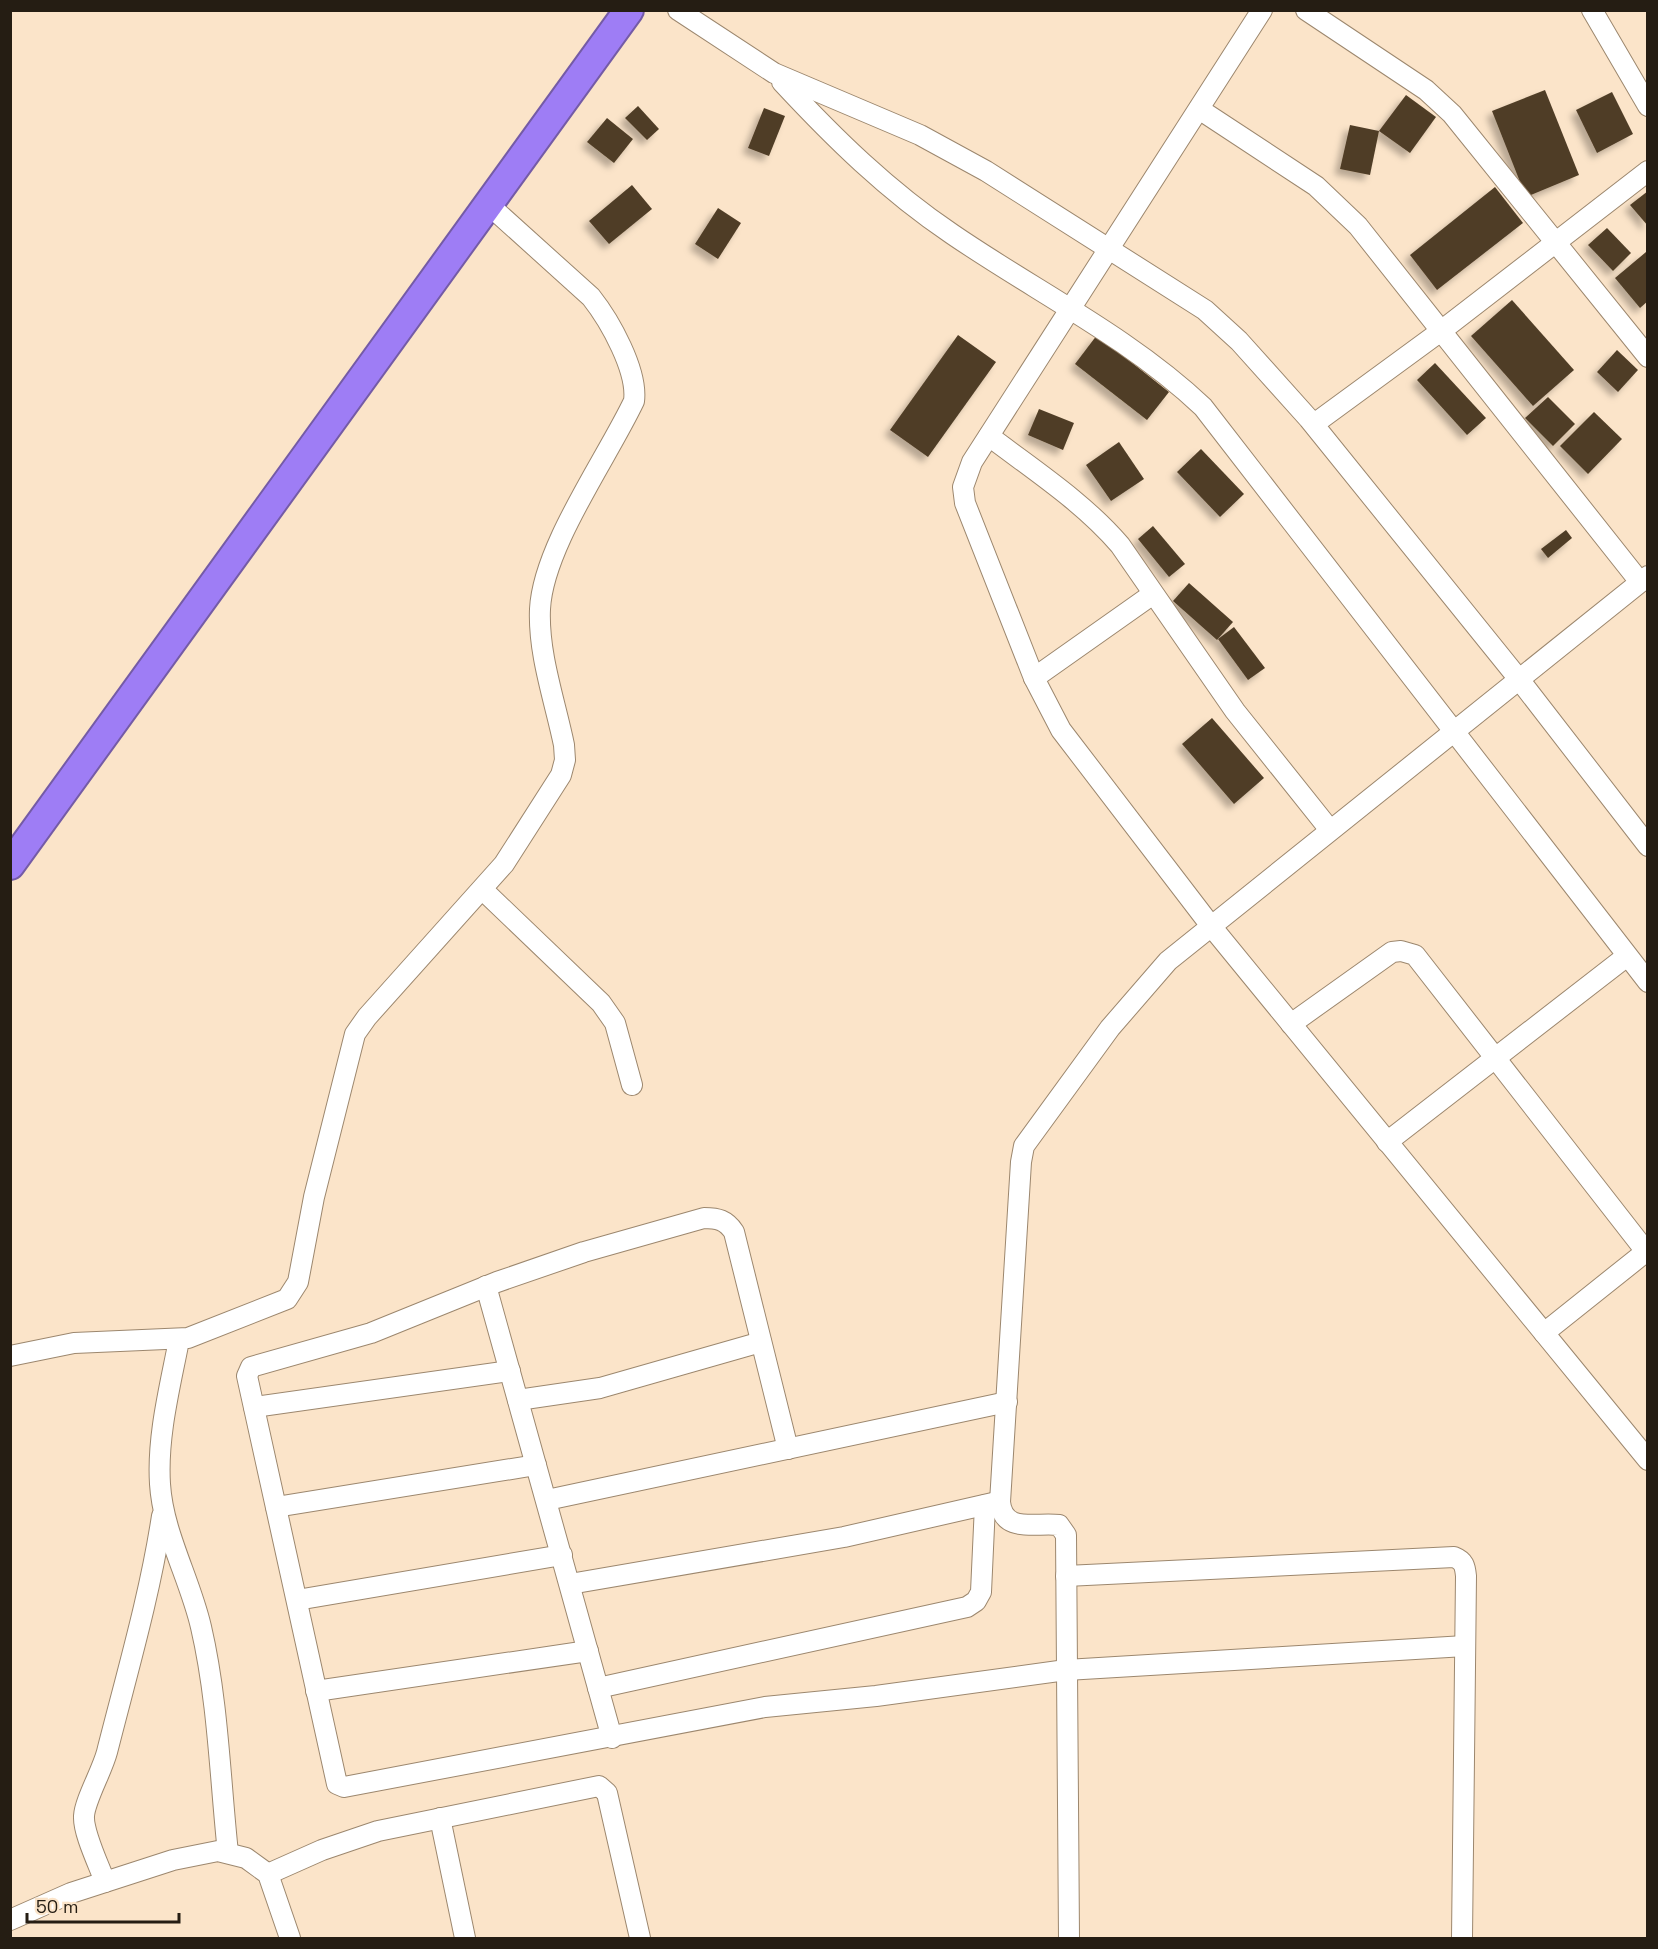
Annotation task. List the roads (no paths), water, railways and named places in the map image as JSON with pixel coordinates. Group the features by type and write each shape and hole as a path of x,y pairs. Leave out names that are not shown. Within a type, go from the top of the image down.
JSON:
{"highway":[{"path":"10,865 629,10"}],"street":[{"path":"678,10 774,73 920,135 986,171 1205,310 1239,341 1314,424 1645,837"},
{"path":"1262,10 989,436 966,475 963,487 965,503 1034,678 1061,730 1211,926 1647,1460"},
{"path":"1306,10 1426,90 1452,114 1647,357"},
{"path":"1592,10 1647,106"},
{"path":"774,73 826,130 887,184 950,233 1155,365 1203,406 1452,732 1647,981"},
{"path":"598,1688 967,1607 976,1601 981,1592 1007,1402 1021,1162 1024,1146 1110,1028 1149,980 1211,926 1644,579 1358,226 1330,198 1199,109"},
{"path":"1314,424 1441,331 1647,171"},
{"path":"10,1356 104,1340 179,1340 198,1336 278,1304 293,1291 298,1282 314,1197 355,1034 367,1017 504,864 561,775 565,760 564,745 542,639 542,589 556,549 627,416 636,390 634,380 609,326 591,297 489,205"},
{"path":"989,436 1099,521 1120,546 1235,711 1330,830"},
{"path":"1034,678 1153,594"},
{"path":"483,890 602,1003 615,1023 632,1085"},
{"path":"1291,1024 1392,952 1409,952 1420,960 1494,1059 1647,1252 1544,1334"},
{"path":"1387,1142 1627,956"},
{"path":"788,1449 734,1232 728,1223 718,1218 704,1218 584,1252 486,1286 371,1333 253,1365 247,1376 335,1780 340,1786 612,1737 736,1711 1066,1670 1466,1646"},
{"path":"486,1286 612,1737"},
{"path":"179,1340 162,1438 160,1483 163,1510 193,1596 208,1661 228,1853"},
{"path":"518,1400 600,1388 639,1379 761,1342"},
{"path":"254,1407 510,1371"},
{"path":"547,1500 1007,1402"},
{"path":"276,1507 536,1465"},
{"path":"992,1503 1014,1524 1062,1527 1066,1535 1069,1938"},
{"path":"570,1584 833,1539 992,1503"},
{"path":"105,1882 86,1829 84,1814 101,1775 128,1662 148,1596 163,1510"},
{"path":"297,1600 562,1555"},
{"path":"1066,1576 1454,1557 1464,1563 1466,1570 1466,1646 1462,1938"},
{"path":"316,1691 588,1651"},
{"path":"268,1874 349,1840 440,1818 594,1786 604,1788 609,1799 640,1938"},
{"path":"440,1818 465,1938"},
{"path":"10,1920 71,1893 173,1860 218,1851 246,1858 268,1874 290,1938"}]}
